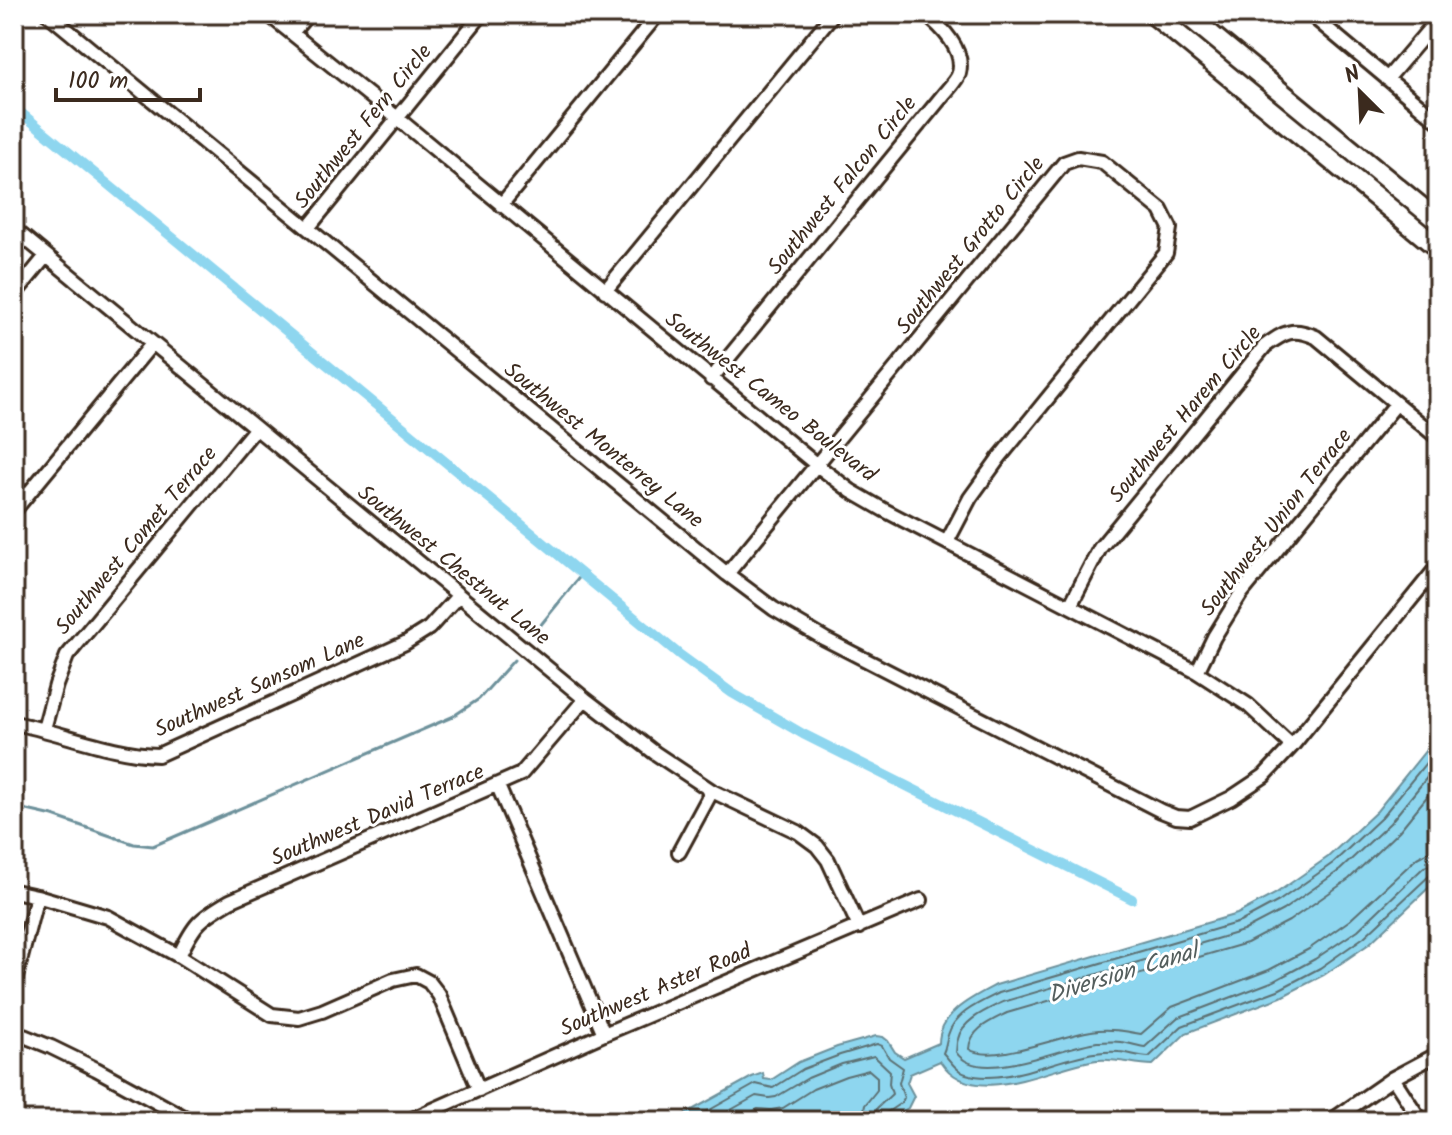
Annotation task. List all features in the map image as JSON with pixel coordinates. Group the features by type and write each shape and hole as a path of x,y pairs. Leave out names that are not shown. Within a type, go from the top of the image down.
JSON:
{"highway":[{"path":"1153,14 1438,248"},
{"path":"1186,14 1438,221"}],"street":[{"name":"Southwest Monterrey Lane","path":"48,14 727,574 774,609 825,639 1176,817 1190,818 1231,798 1264,776 1292,746"},
{"name":"Southwest Cameo Boulevard","path":"268,14 851,491 1197,672 1248,705 1292,746"},
{"path":"292,33 308,14"},
{"name":"Southwest Fern Circle","path":"308,228 482,14"},
{"path":"501,205 658,14"},
{"path":"605,291 833,14"},
{"name":"Southwest Falcon Circle","path":"711,379 959,74 959,54 935,21 925,14"},
{"path":"1310,14 1438,121"},
{"path":"1387,79 1438,19"},
{"name":"Southwest Grotto Circle","path":"727,574 1064,163 1078,158 1102,162 1161,210 1170,228 1166,253 999,458 970,498 947,542"},
{"name":"Southwest Chestnut Lane","path":"14,229 458,596 655,753 712,791 798,832 817,846 828,860 859,927"},
{"path":"14,295 46,256"},
{"name":"Southwest Harem Circle","path":"1070,606 1100,548 1265,346 1282,333 1302,331 1316,337 1438,438"},
{"path":"14,511 152,344"},
{"name":"Southwest Union Terrace","path":"1197,672 1240,595 1396,404"},
{"name":"Southwest Comet Terrace","path":"44,729 67,656 255,429"},
{"path":"1292,746 1438,566"},
{"name":"Southwest Sansom Lane","path":"14,723 136,755 158,755 405,643 429,628 458,596"},
{"name":"Southwest David Terrace","path":"179,956 191,932 205,915 230,901 521,774 585,699"},
{"path":"498,786 604,1034"},
{"path":"679,852 712,791"},
{"path":"14,891 108,917 179,956 272,1015 299,1018 393,980 416,975 429,982 439,995 479,1090"},
{"path":"14,985 37,896"},
{"name":"Southwest Aster Road","path":"408,1121 921,900"},
{"path":"14,1032 96,1069 191,1121"},
{"path":"1331,1121 1393,1078 1438,1054"},
{"path":"1393,1078 1421,1121"}],"water":[{"name":"Diversion Canal","path":"1438,735 1438,879 1369,944 1324,975 1281,997 1186,1033 1153,1065 1097,1060 992,1085 972,1083 955,1076 940,1061 910,1074 907,1083 914,1096 908,1108 887,1121 672,1121 752,1077 763,1073 764,1079 771,1080 799,1062 876,1036 883,1037 904,1058 939,1043 941,1032 951,1015 996,985 1237,914 1275,894 1328,857 1377,811"}],"waterway":[{"path":"14,107 680,655 732,693 803,734 1132,899"},
{"path":"535,632 582,574"},
{"path":"14,807 53,816 134,844 153,846 452,717 479,699 514,660"}]}
